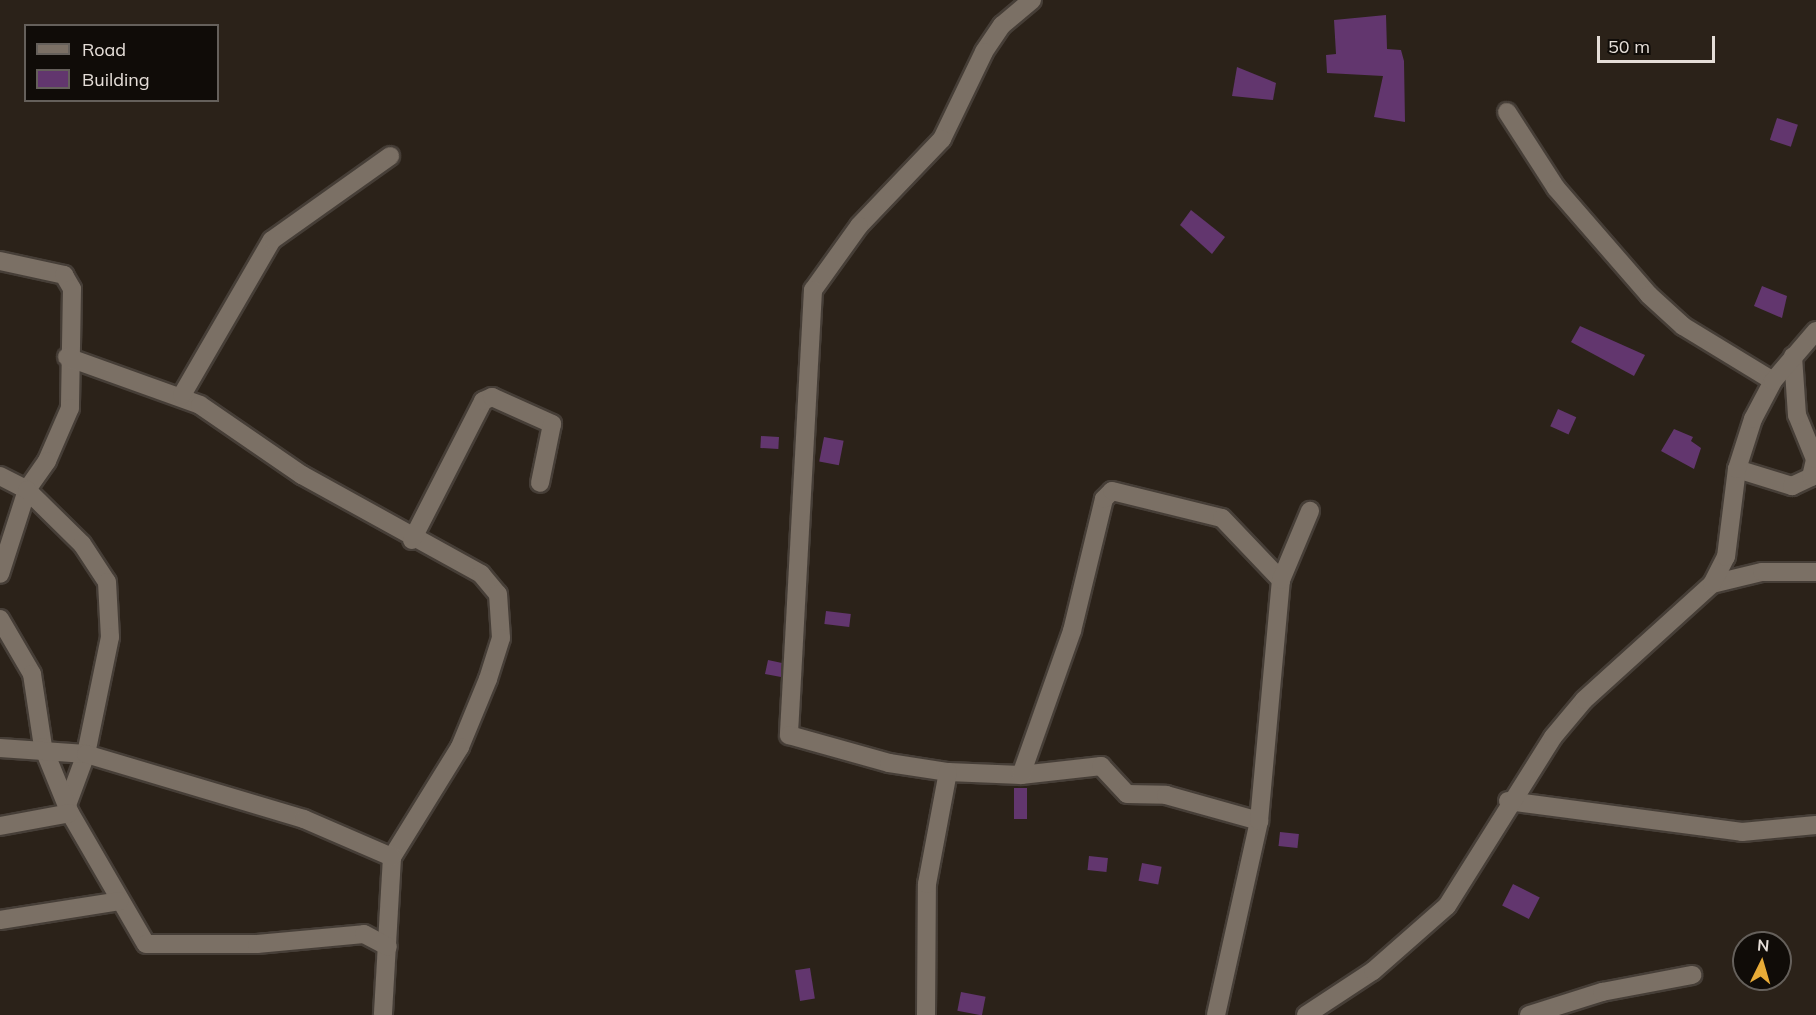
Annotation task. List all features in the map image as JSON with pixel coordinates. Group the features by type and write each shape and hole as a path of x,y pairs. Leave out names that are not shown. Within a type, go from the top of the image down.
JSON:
{"street":[{"path":"1032,0 1002,25 942,139 834,257 815,285 810,306 789,735 889,763 948,772 1021,775 1101,766 1127,794 1166,795 1258,821"},
{"path":"1507,112 1556,188 1648,295 1683,326 1773,381"},
{"path":"182,395 272,240 390,156"},
{"path":"0,261 64,274 72,289 67,357 70,408 47,460 27,490 0,574"},
{"path":"1306,1015 1373,971 1447,906 1480,860 1508,801 1584,700 1712,584 1726,557 1737,469 1753,419 1773,381 1816,331"},
{"path":"1737,469 1792,486 1810,477 1815,459 1799,422 1793,356"},
{"path":"67,357 182,395 412,540 481,574 498,594 501,638 460,747 392,857 383,1015"},
{"path":"412,540 483,402 492,397 552,424 540,483"},
{"path":"0,476 27,490 82,544 107,582 110,637 86,754 69,809"},
{"path":"1021,775 1072,631 1104,499 1112,491 1222,518 1281,580"},
{"path":"1216,1015 1258,821 1281,580 1310,511"},
{"path":"1712,584 1762,572 1816,572"},
{"path":"0,622 32,674 43,747 69,809 140,938 156,946 364,934 388,947"},
{"path":"0,748 43,747 86,754 304,819 392,857"},
{"path":"926,1015 927,884 948,772"},
{"path":"1508,801 1742,832 1816,825"},
{"path":"0,826 69,809"},
{"path":"0,920 120,901"},
{"path":"1529,1015 1602,992 1692,975"}],"building":[{"path":"1386,15 1387,49 1401,50 1404,61 1405,122 1374,117 1383,76 1327,73 1326,55 1336,54 1334,20"},
{"path":"1237,67 1276,83 1273,100 1232,96"},
{"path":"1777,118 1798,125 1791,147 1770,140"},
{"path":"1191,210 1225,237 1212,254 1180,225"},
{"path":"1762,286 1787,296 1782,318 1754,306"},
{"path":"1580,326 1645,355 1634,376 1571,342"},
{"path":"1558,409 1576,417 1569,434 1550,426"},
{"path":"1674,429 1693,437 1691,441 1701,448 1694,469 1661,451"},
{"path":"761,436 779,437 778,449 760,448"},
{"path":"824,437 844,441 839,465 819,462"},
{"path":"826,611 851,614 849,627 824,624"},
{"path":"768,660 782,663 781,677 765,674"},
{"path":"1014,788 1027,788 1027,819 1014,819"},
{"path":"1280,832 1299,834 1297,848 1279,846"},
{"path":"1089,856 1108,858 1106,872 1088,870"},
{"path":"1142,863 1162,867 1158,884 1139,881"},
{"path":"1513,884 1540,898 1529,919 1502,905"},
{"path":"810,968 815,999 800,1001 795,970"},
{"path":"961,992 986,997 982,1015 957,1011"}]}
